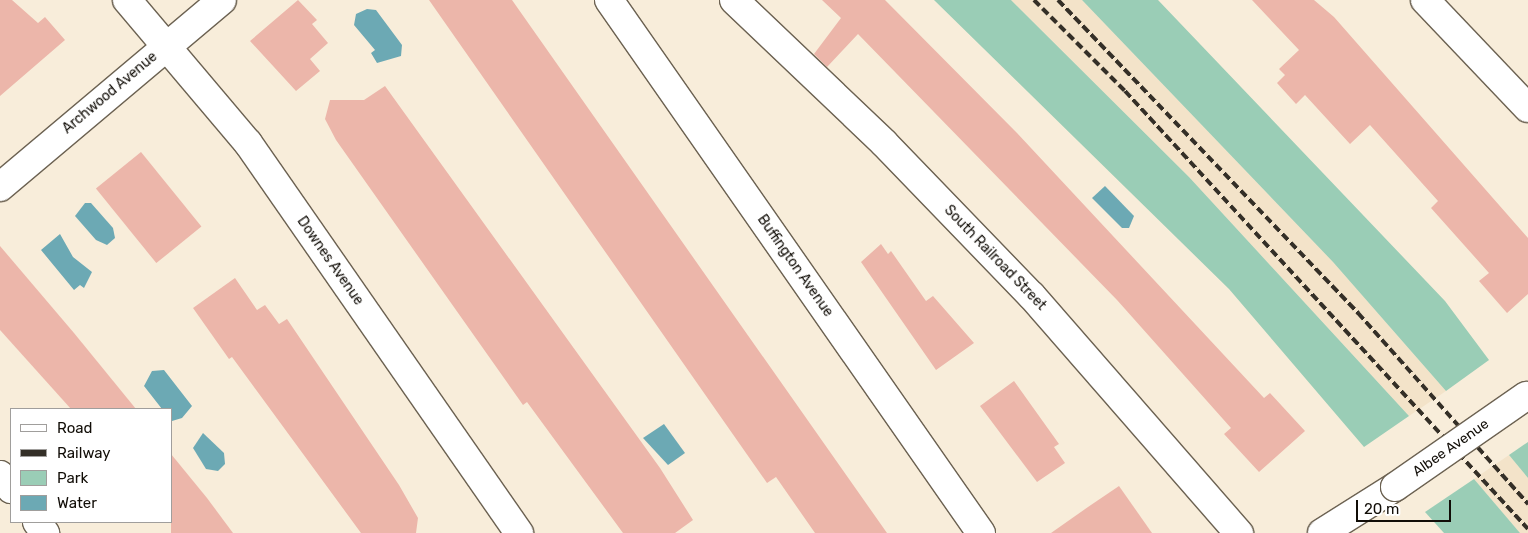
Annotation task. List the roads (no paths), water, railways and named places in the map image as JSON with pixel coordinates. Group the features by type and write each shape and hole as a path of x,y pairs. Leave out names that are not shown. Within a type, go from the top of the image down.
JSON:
{"street":[{"name":"Downes Avenue","path":"127,0 248,143 519,533"},
{"name":"Archwood Avenue","path":"0,187 222,0"},
{"name":"Buffington Avenue","path":"609,0 981,533"},
{"name":"South Railroad Street","path":"734,0 884,143 1025,289 1239,533"},
{"path":"1426,0 1528,108"},
{"name":"Albee Avenue","path":"1322,533 1395,487 1527,395"},
{"path":"0,474 10,488"}],"water":[{"path":"367,9 376,10 402,45 401,56 377,63 371,53 375,50 354,25 356,14"},
{"path":"1105,186 1134,216 1129,228 1122,228 1092,198"},
{"path":"85,203 91,203 113,228 115,238 107,245 96,240 75,216"},
{"path":"60,234 73,257 92,272 84,288 80,285 74,290 41,250"},
{"path":"164,370 192,406 182,418 172,421 172,408 161,408 144,386 152,371"},
{"path":"664,424 685,453 668,465 643,438"},
{"path":"203,433 224,453 225,464 218,471 206,469 193,448"}],"railway":[{"path":"1034,0 1125,91 1528,529"},
{"path":"1058,0 1358,313 1528,504"}]}
